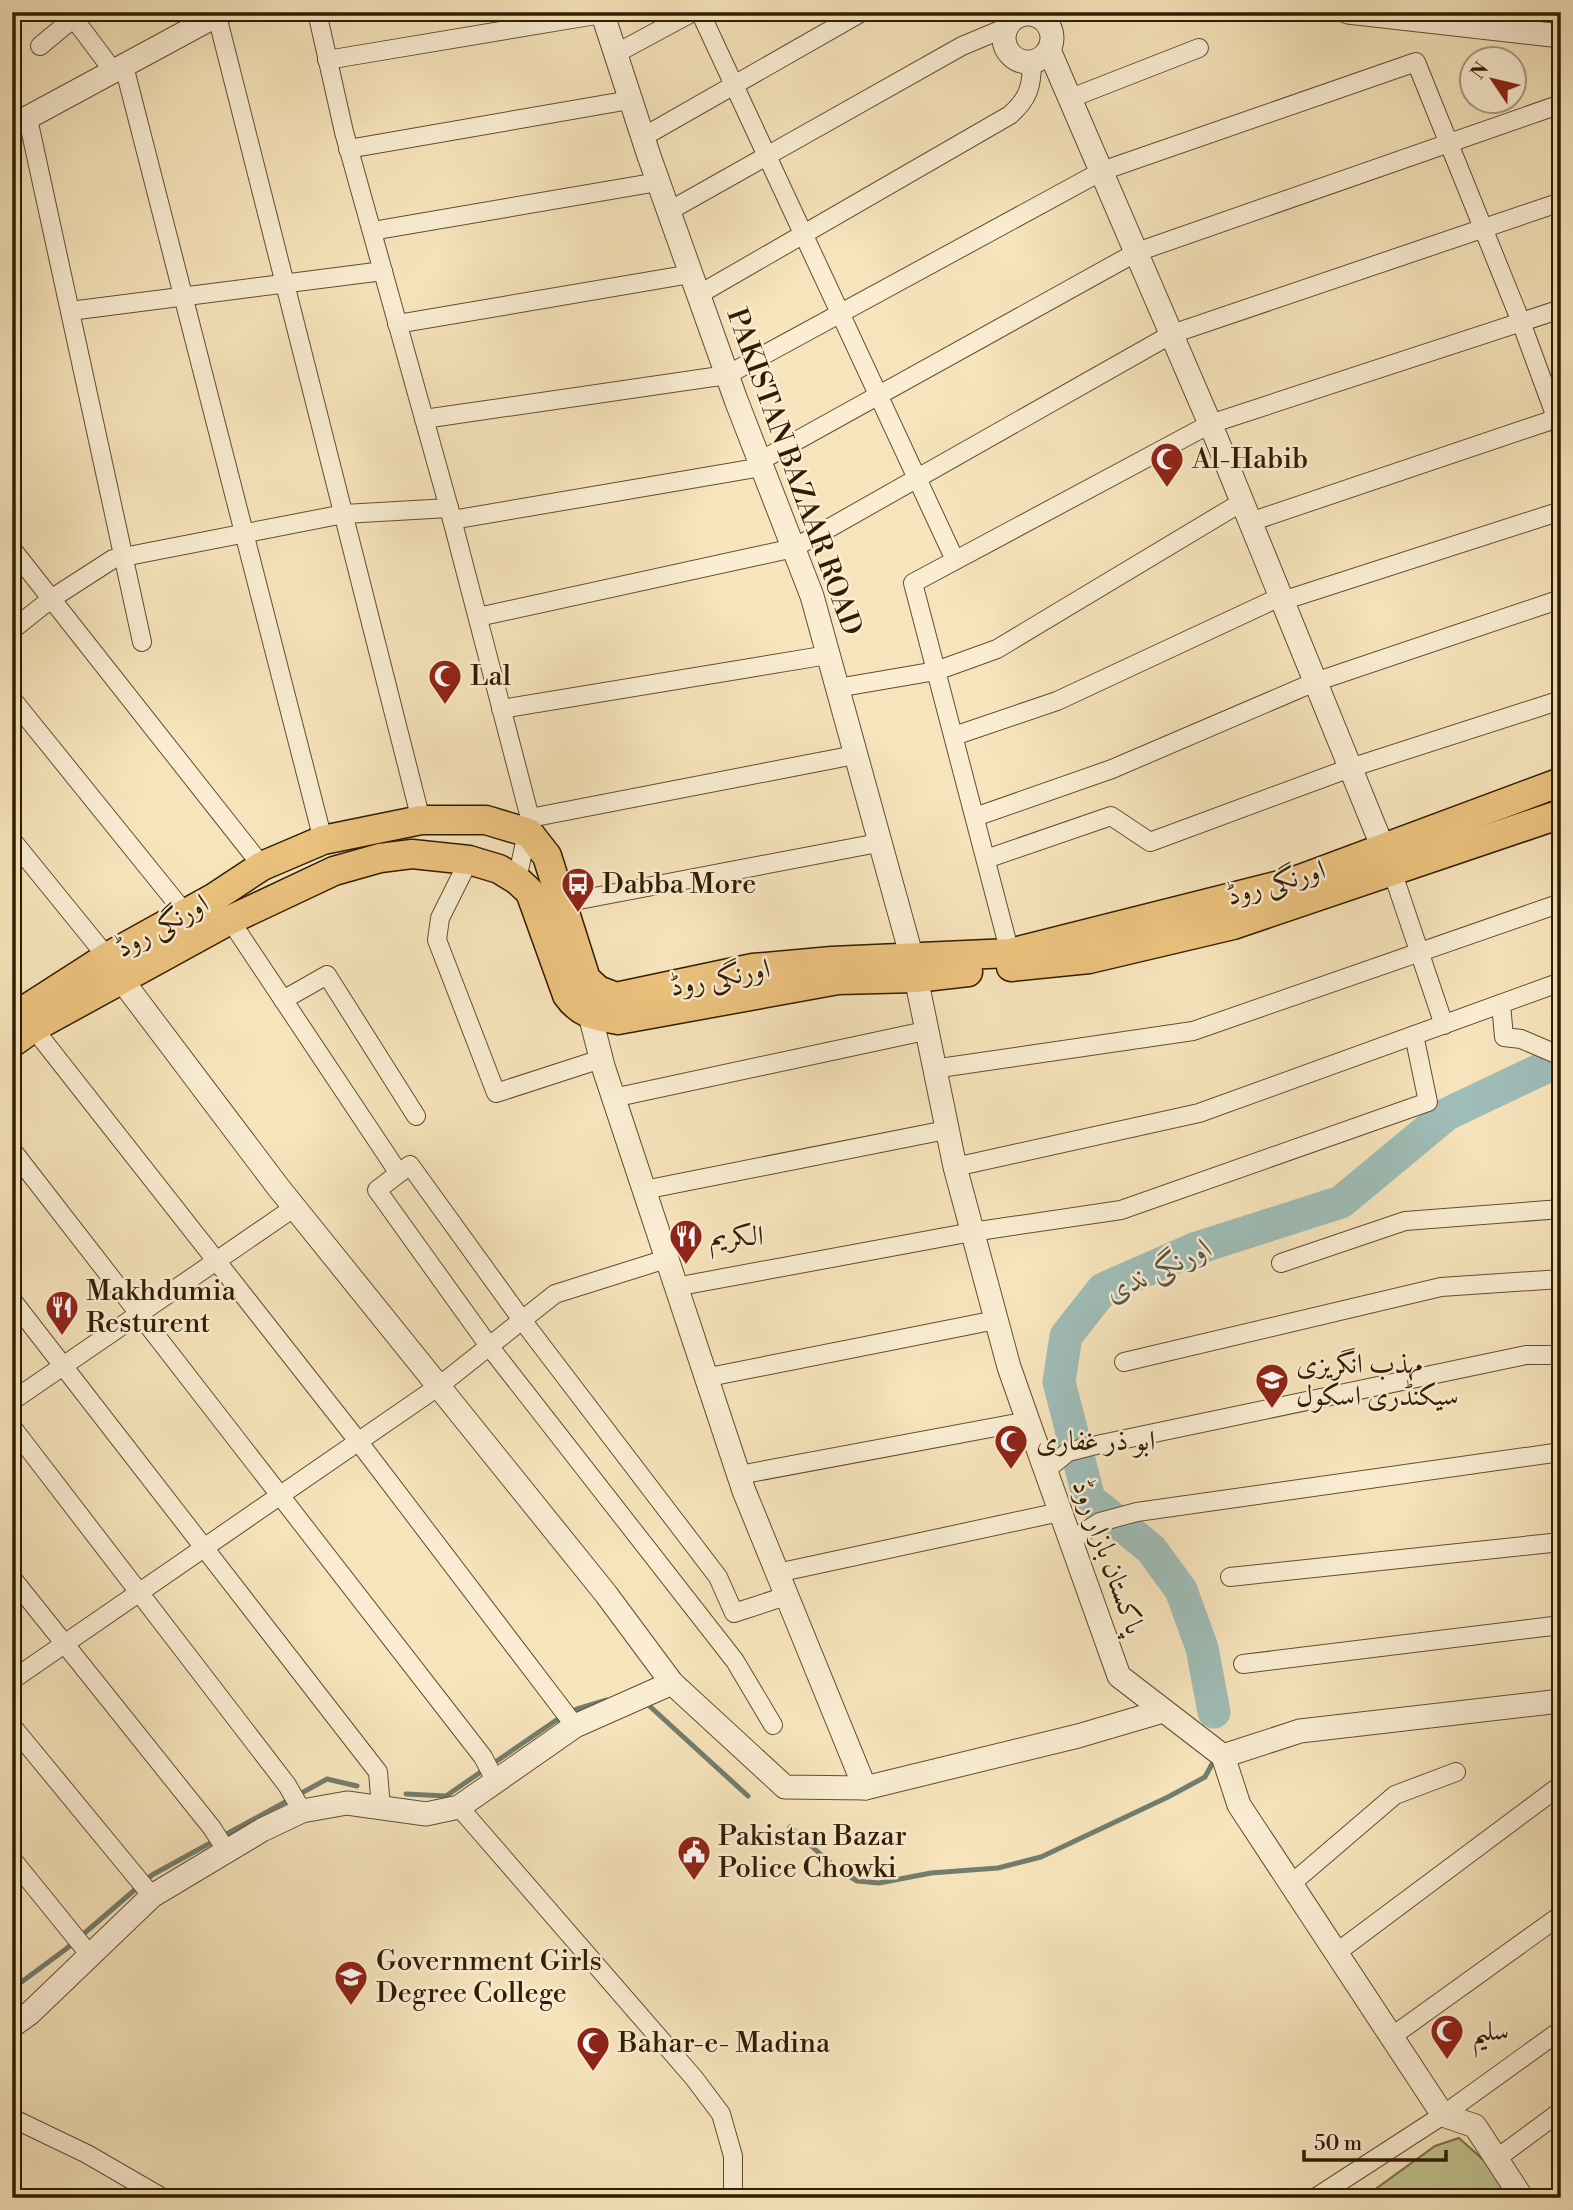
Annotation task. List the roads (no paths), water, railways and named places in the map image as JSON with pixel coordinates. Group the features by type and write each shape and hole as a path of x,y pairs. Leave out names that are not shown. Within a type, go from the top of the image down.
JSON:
{"main road":[{"name":"اورنگی روڈ","path":"592,985 616,997 632,996 753,968 914,968 1089,959 1233,925 1561,782"},
{"name":"اورنگی روڈ","path":"590,1015 618,1020 838,980 1010,953 1561,814"},
{"name":"اورنگی روڈ","path":"114,968 184,912 215,897 262,866 323,840 421,820 486,820 530,826"},
{"path":"530,826 547,856 586,979 592,985"},
{"name":"اورنگی روڈ","path":"18,1021 114,968 230,920 334,871 380,858 412,854 469,860 499,869 517,880"},
{"path":"517,880 530,892 567,995 576,1008 590,1015"}],"street":[{"path":"317,12 348,149 451,514 530,826 517,880"},
{"path":"615,54 693,12"},
{"path":"699,12 955,560"},
{"path":"643,137 862,12"},
{"path":"327,60 602,13"},
{"name":"PAKISTAN BAZAAR ROAD","path":"602,13 658,182 727,374 812,596 914,968"},
{"path":"397,324 695,284 803,234 1010,115 1026,101 1041,56 1052,41 1046,22 1029,13 1014,18 669,211"},
{"path":"1359,13 1491,20 1561,36"},
{"path":"40,46 75,14 119,69 183,297 323,840"},
{"path":"142,642 70,312 20,122 220,14 285,284 421,820"},
{"path":"1014,18 1005,49 1012,58 1041,56"},
{"path":"1071,98 1199,48"},
{"path":"1041,56 1071,98 1210,424 1387,859 1444,1025"},
{"path":"424,419 727,374 1102,171 1416,62 1559,422 1246,512 997,649 936,671 837,688"},
{"path":"348,149 631,100"},
{"path":"12,630 51,599 113,559 344,514 451,514 761,464 878,395 1137,252 1561,104"},
{"path":"372,231 658,182"},
{"path":"478,617 794,548 1172,334 1561,202"},
{"path":"70,312 383,271"},
{"path":"1010,953 914,583 1210,424 1561,309"},
{"path":"954,736 1057,701 1281,599 1561,511"},
{"path":"12,549 262,866"},
{"path":"975,817 1112,769 1315,682 1561,599"},
{"path":"501,709 828,655"},
{"path":"12,699 184,912"},
{"path":"986,859 1111,816 1150,842 1350,768 1561,700"},
{"path":"530,826 855,755"},
{"path":"12,841 114,968 295,1207 606,1594 672,1683 785,1787 865,1788 1078,1736 1163,1710"},
{"path":"563,903 878,843"},
{"path":"469,860 440,918 437,940 496,1093 601,1059"},
{"path":"933,1069 1193,1031 1561,903"},
{"path":"230,920 398,1172"},
{"name":"پاکستان بازار روڈ","path":"914,968 946,1130 996,1321 1028,1421 1119,1676 1223,1756"},
{"path":"283,1000 327,975 416,1116"},
{"path":"955,1167 1199,1112 1561,982"},
{"path":"592,985 590,1015 601,1059 704,1378 786,1596 865,1788"},
{"path":"1500,1004 1504,1037 1521,1040 1561,1056"},
{"path":"18,1021 216,1261 358,1441 573,1723"},
{"path":"613,1098 925,1031"},
{"path":"675,1287 972,1232 1121,1210 1428,1102 1414,1035"},
{"path":"643,1190 946,1130"},
{"path":"12,1150 490,1770"},
{"path":"773,1725 735,1661 489,1346 377,1191 410,1165 522,1320 718,1577 734,1613 786,1596"},
{"path":"12,1401 295,1207"},
{"path":"1281,1263 1405,1221 1561,1209"},
{"path":"12,1680 439,1386 555,1294 666,1259"},
{"path":"1124,1362 1441,1287 1561,1279"},
{"path":"12,1300 378,1772 381,1808"},
{"path":"704,1378 996,1321"},
{"path":"1046,1470 1068,1452 1092,1446 1526,1355 1561,1355"},
{"path":"739,1475 1028,1421"},
{"path":"12,1427 140,1591 295,1799"},
{"path":"1071,1540 1100,1522 1137,1512 1561,1452"},
{"path":"777,1573 1060,1512"},
{"path":"1230,1577 1561,1542"},
{"path":"12,1578 220,1840"},
{"path":"1243,1664 1561,1625"},
{"path":"12,2026 30,2013 80,1942 220,1840 295,1799 426,1814 459,1807 490,1770 573,1723 672,1683"},
{"path":"1522,2198 1475,2126 1443,2115 1239,1805 1223,1756 1300,1731 1561,1702"},
{"path":"12,1726 149,1892"},
{"path":"1291,1884 1395,1795 1456,1772"},
{"path":"1336,1953 1561,1785"},
{"path":"459,1807 694,2078 721,2114 733,2156 733,2198"},
{"path":"12,1859 80,1942"},
{"path":"1391,2037 1561,1915"},
{"path":"1315,2198 1443,2115 1561,2030"},
{"path":"1496,2159 1561,2110"},
{"path":"12,2118 87,2154 163,2198"}],"waterway":[{"name":"اورنگی ندی","path":"1214,1712 1202,1648 1181,1590 1151,1549 1089,1499 1059,1382 1066,1336 1103,1289 1194,1249 1341,1202 1447,1114 1561,1060"},
{"path":"406,1794 446,1796 555,1721 577,1709 607,1700"},
{"path":"644,1701 748,1796"},
{"path":"790,1827 836,1868 857,1881 879,1883 931,1873 998,1868 1041,1857 1168,1797 1205,1777 1212,1764"},
{"path":"12,1989 66,1949 152,1875 327,1779 357,1786"}],"place":[{"name":"Al-Habib","path":"1167,489"},
{"name":"Lal","path":"445,706"},
{"name":"Dabba More","path":"578,914"},
{"name":"الکریم","path":"686,1266"},
{"name":"Makhdumia Resturent","path":"62,1337"},
{"name":"مہذب انگریزی سیکنڈری اسکول","path":"1272,1410"},
{"name":"ابو ذر غفاری","path":"1011,1471"},
{"name":"Pakistan Bazar Police Chowki","path":"694,1882"},
{"name":"Government Girls Degree College","path":"351,2007"},
{"name":"سلیم","path":"1447,2061"},
{"name":"Bahar-e- Madina","path":"593,2073"}]}
